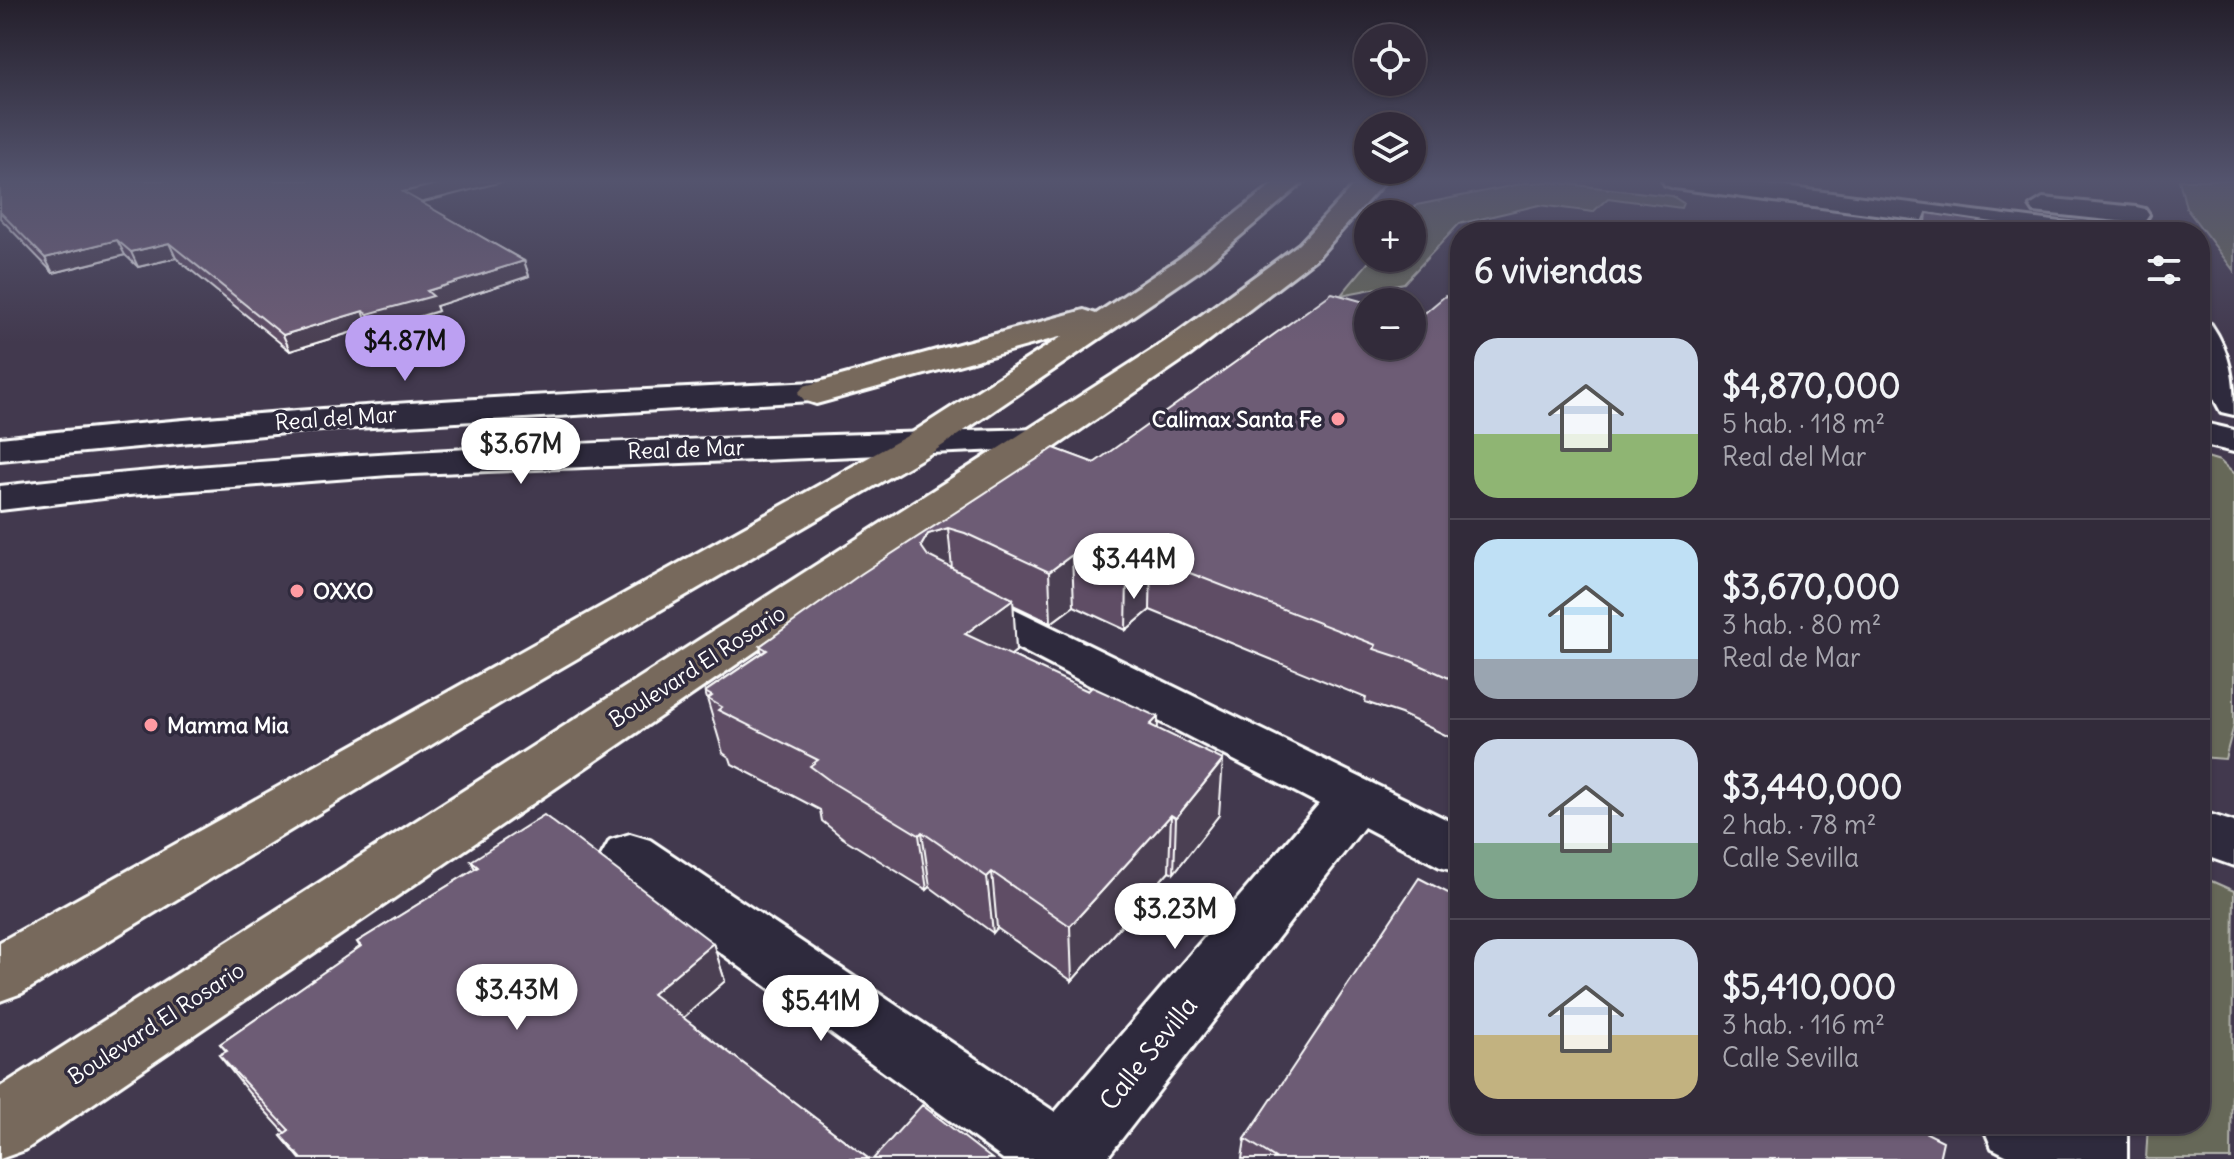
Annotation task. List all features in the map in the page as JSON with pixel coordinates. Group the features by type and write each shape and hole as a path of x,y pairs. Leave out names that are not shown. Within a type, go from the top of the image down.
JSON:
{"main road":[{"path":"0,974 485,690 920,444 1132,305 1227,234"},
{"name":"Boulevard El Rosario","path":"0,1126 1249,298 1325,234"},
{"path":"816,393 1132,305"}],"street":[{"path":"2210,349 2229,383"},
{"name":"Real del Mar","path":"0,449 136,433 370,415 816,393"},
{"path":"2210,435 2234,441"},
{"name":"Real de Mar","path":"0,498 213,476 485,456 1038,440"},
{"path":"952,596 1450,846"},
{"name":"Calle Sevilla","path":"630,856 1062,1159 1355,799"},
{"path":"2210,836 2234,844"},
{"path":"2037,1134 2088,1159 2091,1134"}],"green space":[{"path":"1426,234 1450,234 1426,259"},
{"path":"2210,234 2234,234 2234,271 2210,240"},
{"path":"1360,272 1414,272 1404,283 1354,288 1354,293 1341,295"},
{"path":"2210,458 2220,461 2234,474 2234,725 2225,759 2210,758"},
{"path":"2210,880 2234,891 2231,1159 2146,1159 2147,1134 2210,1134"}],"building":[{"path":"22,234 477,234 524,261 427,291 433,296 368,314 363,311 283,335 169,243 131,252 117,240 45,258"},
{"path":"1332,293 1354,299 1354,360 1426,360 1426,312 1445,296 1450,297 1450,679 1374,649 1376,645 1151,558 1127,578 1072,555 1049,572 965,533 948,528 928,534 921,546 928,556 1013,599 965,634 1088,691 1092,687 1158,717 1150,725 1223,760 1176,818 1171,815 1070,926 992,872 987,877 922,832 919,835 833,783 810,766 818,760 718,710 722,707 708,699 712,696 705,692 767,650 760,646 861,574 1054,448 1094,463"},
{"path":"544,815 713,943 652,994 869,1159 302,1159 281,1136 289,1130 219,1055 227,1051 220,1044 361,946 357,942 478,867 471,861"},
{"path":"1419,878 1450,894 1450,1134 1929,1134 1943,1141 1939,1159 1277,1159 1245,1139"},
{"path":"922,1105 992,1159 873,1159"}],"place":[{"name":"Calimax Santa Fe","path":"1338,419"},
{"name":"OXXO","path":"297,591"},
{"name":"Mamma Mia","path":"151,725"}]}
